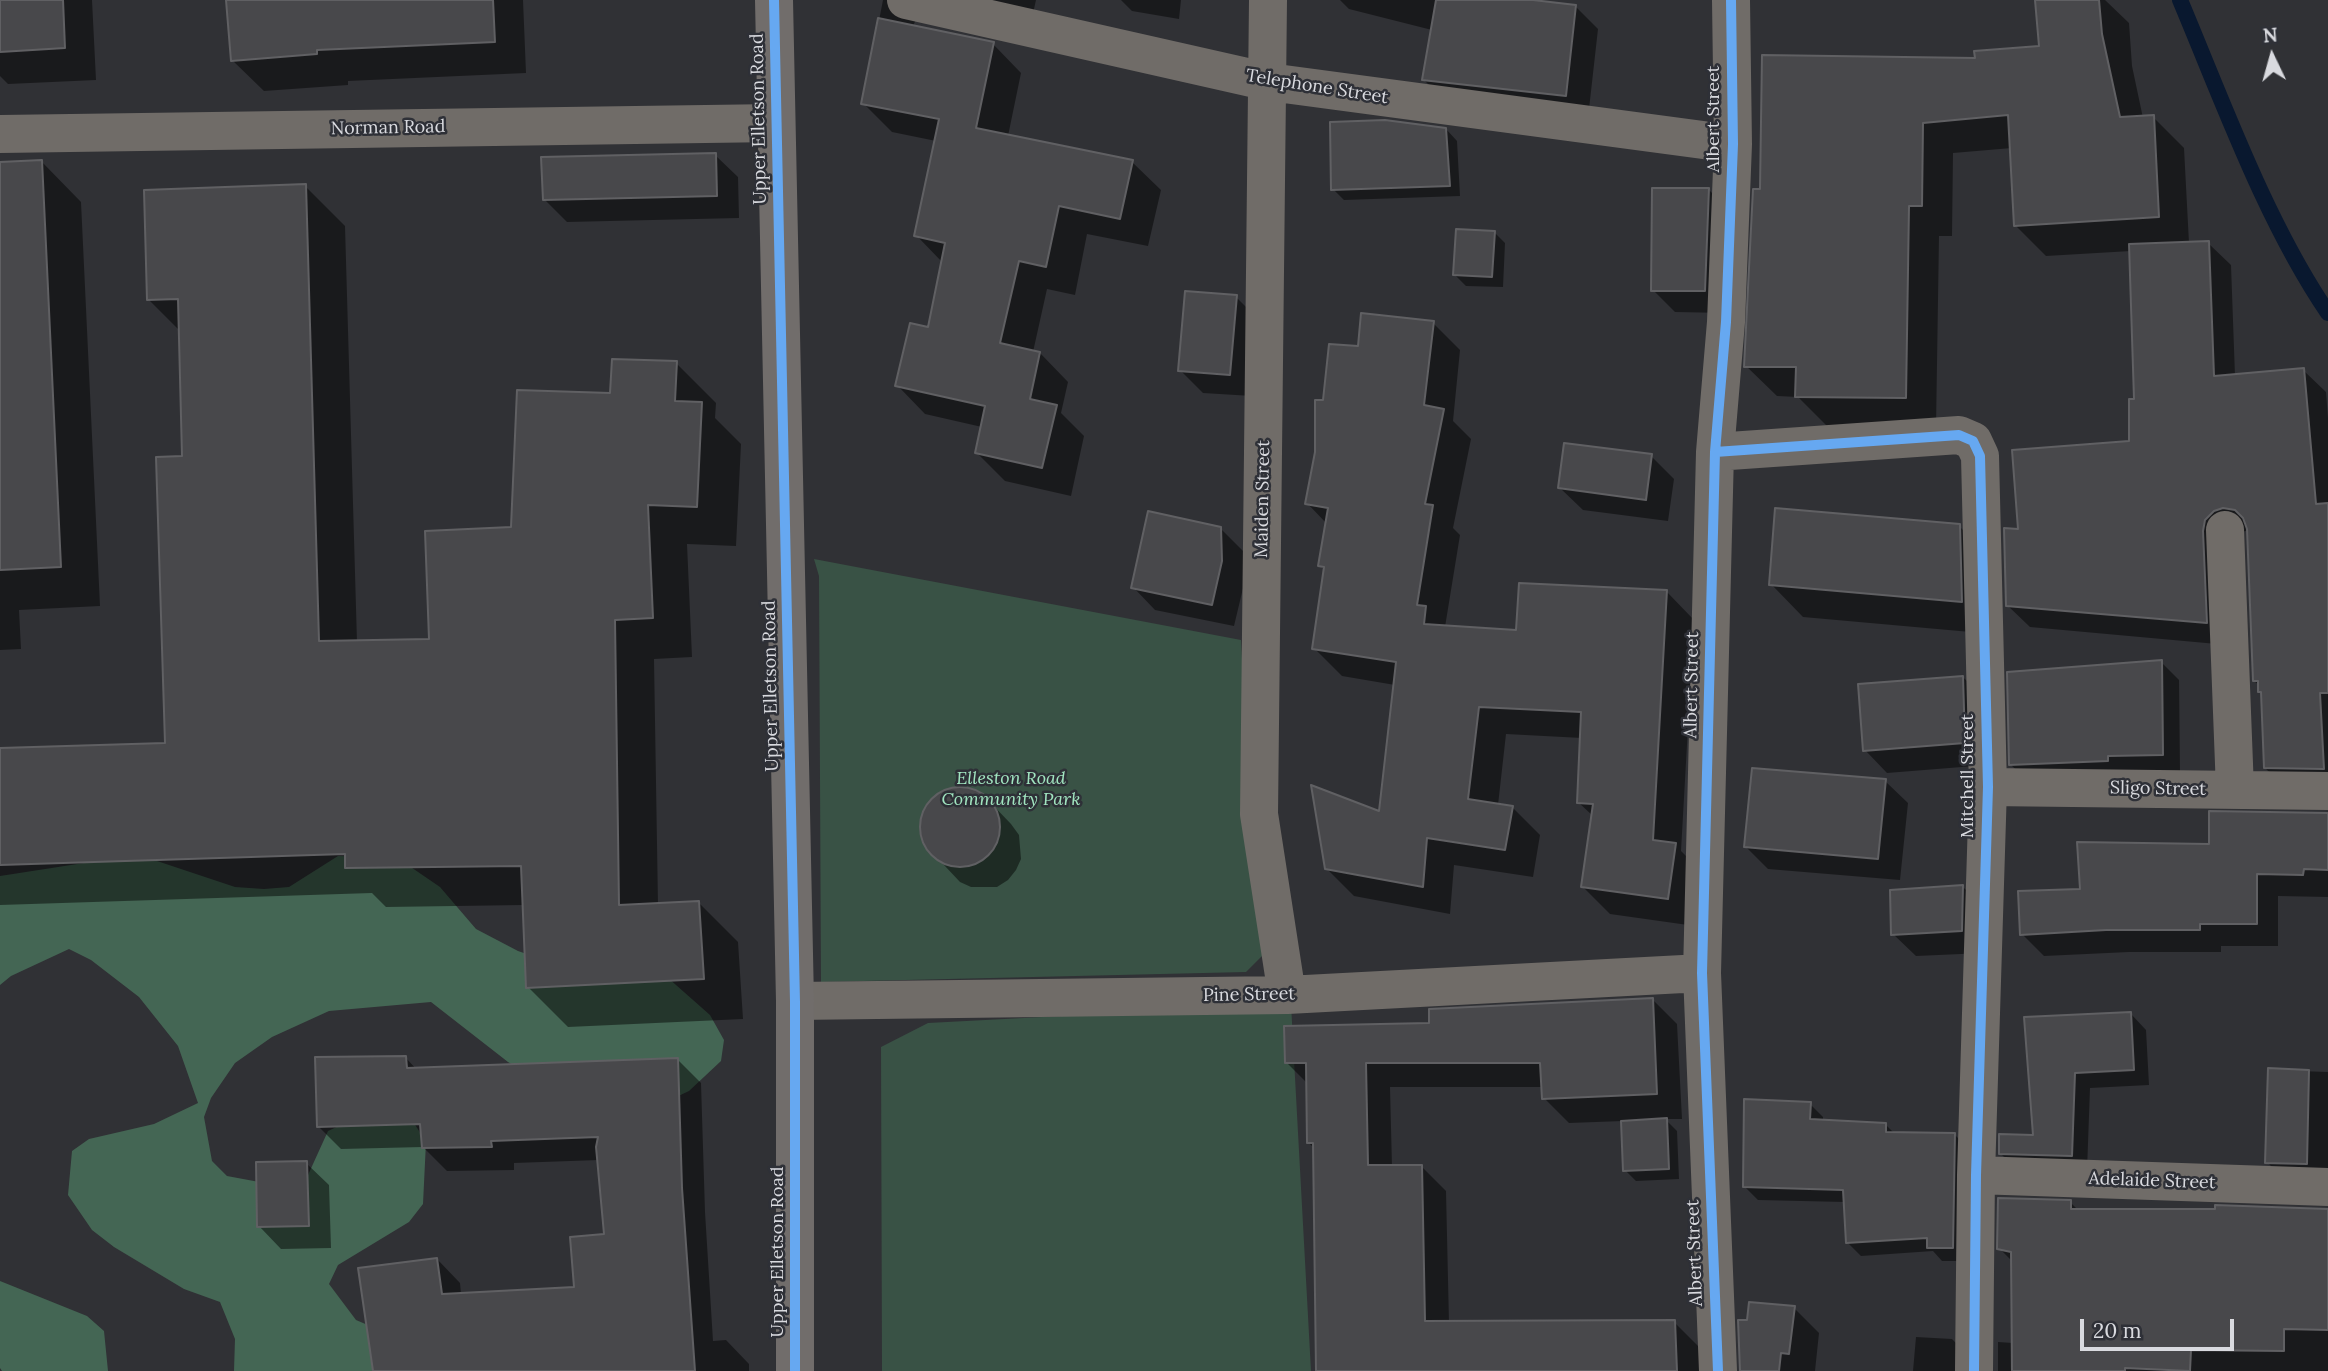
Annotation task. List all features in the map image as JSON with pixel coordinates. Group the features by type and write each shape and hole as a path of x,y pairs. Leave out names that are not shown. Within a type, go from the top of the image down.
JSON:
{"street":[{"name":"Upper Elletson Road","path":"774,0 795,1001 795,1371"},
{"name":"Telephone Street","path":"906,0 1269,82 1732,144"},
{"name":"Maiden Street","path":"1268,0 1259,814 1287,995"},
{"name":"Albert Street","path":"1718,1371 1702,973 1715,452 1726,322 1732,144 1731,0"},
{"name":"Norman Road","path":"0,134 776,123"},
{"name":"Mitchell Street","path":"1715,452 1959,435 1973,441 1980,456 1988,787 1976,1175 1974,1371"},
{"path":"2225,530 2235,790"},
{"name":"Sligo Street","path":"1988,787 2328,791"},
{"name":"Pine Street","path":"795,1001 1287,995 1702,973"},
{"name":"Adelaide Street","path":"1976,1175 2328,1187"}],"green space":[{"name":"Elleston Road Community Park","path":"814,559 1241,640 1250,808 1266,952 1246,972 821,982 819,576"},
{"path":"129,856 151,859 235,887 264,889 289,887 338,856 380,857 402,861 440,887 476,929 518,951 579,972 667,977 710,1015 724,1040 721,1061 689,1091 653,1108 570,1099 508,1062 431,1002 329,1011 272,1037 235,1063 211,1098 204,1117 212,1161 227,1176 286,1187 308,1175 328,1131 375,1109 414,1123 426,1142 423,1204 409,1222 338,1265 329,1284 356,1320 403,1340 424,1371 234,1371 235,1339 220,1302 184,1289 114,1247 92,1230 68,1195 72,1151 89,1139 154,1124 198,1103 178,1046 139,997 91,960 69,949 11,976 0,985 0,876"},
{"path":"1291,1004 1311,1371 882,1371 881,1047 928,1023"},
{"path":"0,1281 87,1316 104,1331 108,1371 2,1371"}],"building":[{"path":"0,0 63,0 65,48 0,52"},
{"path":"226,0 493,0 495,42 317,50 317,54 231,61"},
{"path":"1436,0 1533,0 1576,5 1566,96 1422,80"},
{"path":"2035,0 2099,0 2102,34 2120,117 2154,115 2159,217 2014,226 2008,115 1923,123 1922,206 1909,206 1906,398 1795,397 1796,367 1744,367 1753,189 1760,189 1762,55 1975,58 1974,51 2039,46"},
{"path":"878,18 994,42 976,128 1133,160 1120,219 1059,206 1046,267 1019,261 1000,343 1040,352 1030,399 1057,405 1042,468 975,453 985,406 895,386 910,323 928,327 945,243 914,236 939,119 861,104"},
{"path":"1385,120 1446,128 1450,186 1331,190 1330,122"},
{"path":"716,153 717,196 543,200 541,157"},
{"path":"42,160 61,567 0,570 0,162"},
{"path":"306,184 319,641 429,639 425,531 511,527 517,390 610,393 612,359 677,361 675,401 702,402 697,507 648,505 653,618 615,620 619,905 699,901 704,979 526,988 521,866 345,868 345,854 0,865 0,748 165,743 156,457 182,456 178,299 147,300 144,190"},
{"path":"1652,188 1709,188 1705,291 1651,291"},
{"path":"1456,229 1495,231 1492,277 1453,275"},
{"path":"2209,241 2214,376 2304,368 2316,504 2328,503 2328,693 2320,693 2324,769 2264,768 2261,692 2258,692 2258,681 2253,681 2247,529 2243,518 2235,510 2223,508 2214,511 2205,520 2203,531 2207,623 2006,606 2004,528 2018,529 2012,450 2129,441 2129,399 2134,399 2129,244"},
{"path":"1185,291 1237,295 1230,375 1178,371"},
{"path":"1361,313 1434,321 1424,405 1444,409 1425,504 1433,505 1417,605 1426,606 1424,624 1516,630 1519,583 1667,590 1653,840 1676,843 1668,899 1581,887 1593,804 1577,803 1581,712 1479,707 1468,799 1513,806 1505,850 1427,838 1423,887 1325,869 1311,785 1379,811 1396,662 1312,649 1324,567 1318,566 1328,508 1305,504 1315,452 1315,400 1323,400 1329,344 1358,346"},
{"path":"1564,443 1652,454 1646,500 1558,488"},
{"path":"1775,508 1960,524 1962,602 1769,585"},
{"path":"1148,511 1221,527 1222,561 1212,605 1131,588"},
{"path":"2162,660 2163,755 2108,756 2108,761 2009,765 2007,672"},
{"path":"1963,676 1965,743 1863,751 1858,684"},
{"path":"1752,768 1886,779 1878,859 1744,847"},
{"path":"960,787 975,790 988,799 997,812 1000,827 997,842 988,855 975,864 960,867 945,864 932,855 923,842 920,827 923,812 932,799 945,790"},
{"path":"2209,811 2328,813 2328,870 2304,869 2303,875 2257,874 2257,924 2200,924 2200,930 2106,930 2020,935 2018,891 2080,889 2077,842 2209,844"},
{"path":"1963,885 1962,931 1891,935 1890,890"},
{"path":"1653,998 1657,1094 1542,1099 1540,1063 1366,1063 1368,1165 1422,1165 1425,1321 1675,1320 1677,1371 1316,1371 1313,1143 1307,1143 1306,1063 1285,1063 1284,1026 1429,1023 1429,1009"},
{"path":"2131,1012 2134,1070 2075,1073 2072,1156 1999,1154 1999,1134 2033,1135 2024,1017"},
{"path":"406,1056 407,1068 678,1058 682,1188 695,1371 373,1371 358,1268 437,1258 442,1294 574,1287 570,1237 604,1234 596,1147 598,1137 491,1141 492,1147 422,1148 420,1124 317,1127 315,1057"},
{"path":"2268,1068 2309,1070 2307,1164 2265,1163"},
{"path":"1744,1099 1811,1102 1810,1119 1886,1123 1886,1132 1955,1133 1953,1248 1927,1248 1927,1238 1846,1243 1843,1190 1743,1187"},
{"path":"1667,1118 1669,1169 1623,1171 1621,1121"},
{"path":"307,1161 309,1226 257,1227 256,1162"},
{"path":"1998,1198 2071,1200 2071,1209 2215,1209 2215,1205 2328,1209 2328,1330 2284,1329 2284,1351 2191,1350 2190,1371 2125,1368 2125,1371 2012,1371 2011,1252 1997,1249"},
{"path":"1749,1302 1795,1306 1789,1354 1781,1353 1779,1371 1740,1371 1738,1320 1747,1320"}],"waterway":[{"path":"2180,0 2265,201 2328,313"}],"cycle path":[{"path":"774,0 795,1001 795,1371"},
{"path":"1718,1371 1702,973 1715,452 1726,322 1733,144 1731,0"},
{"path":"1715,452 1959,435 1973,441 1980,456 1988,787 1976,1175 1974,1371"}]}
